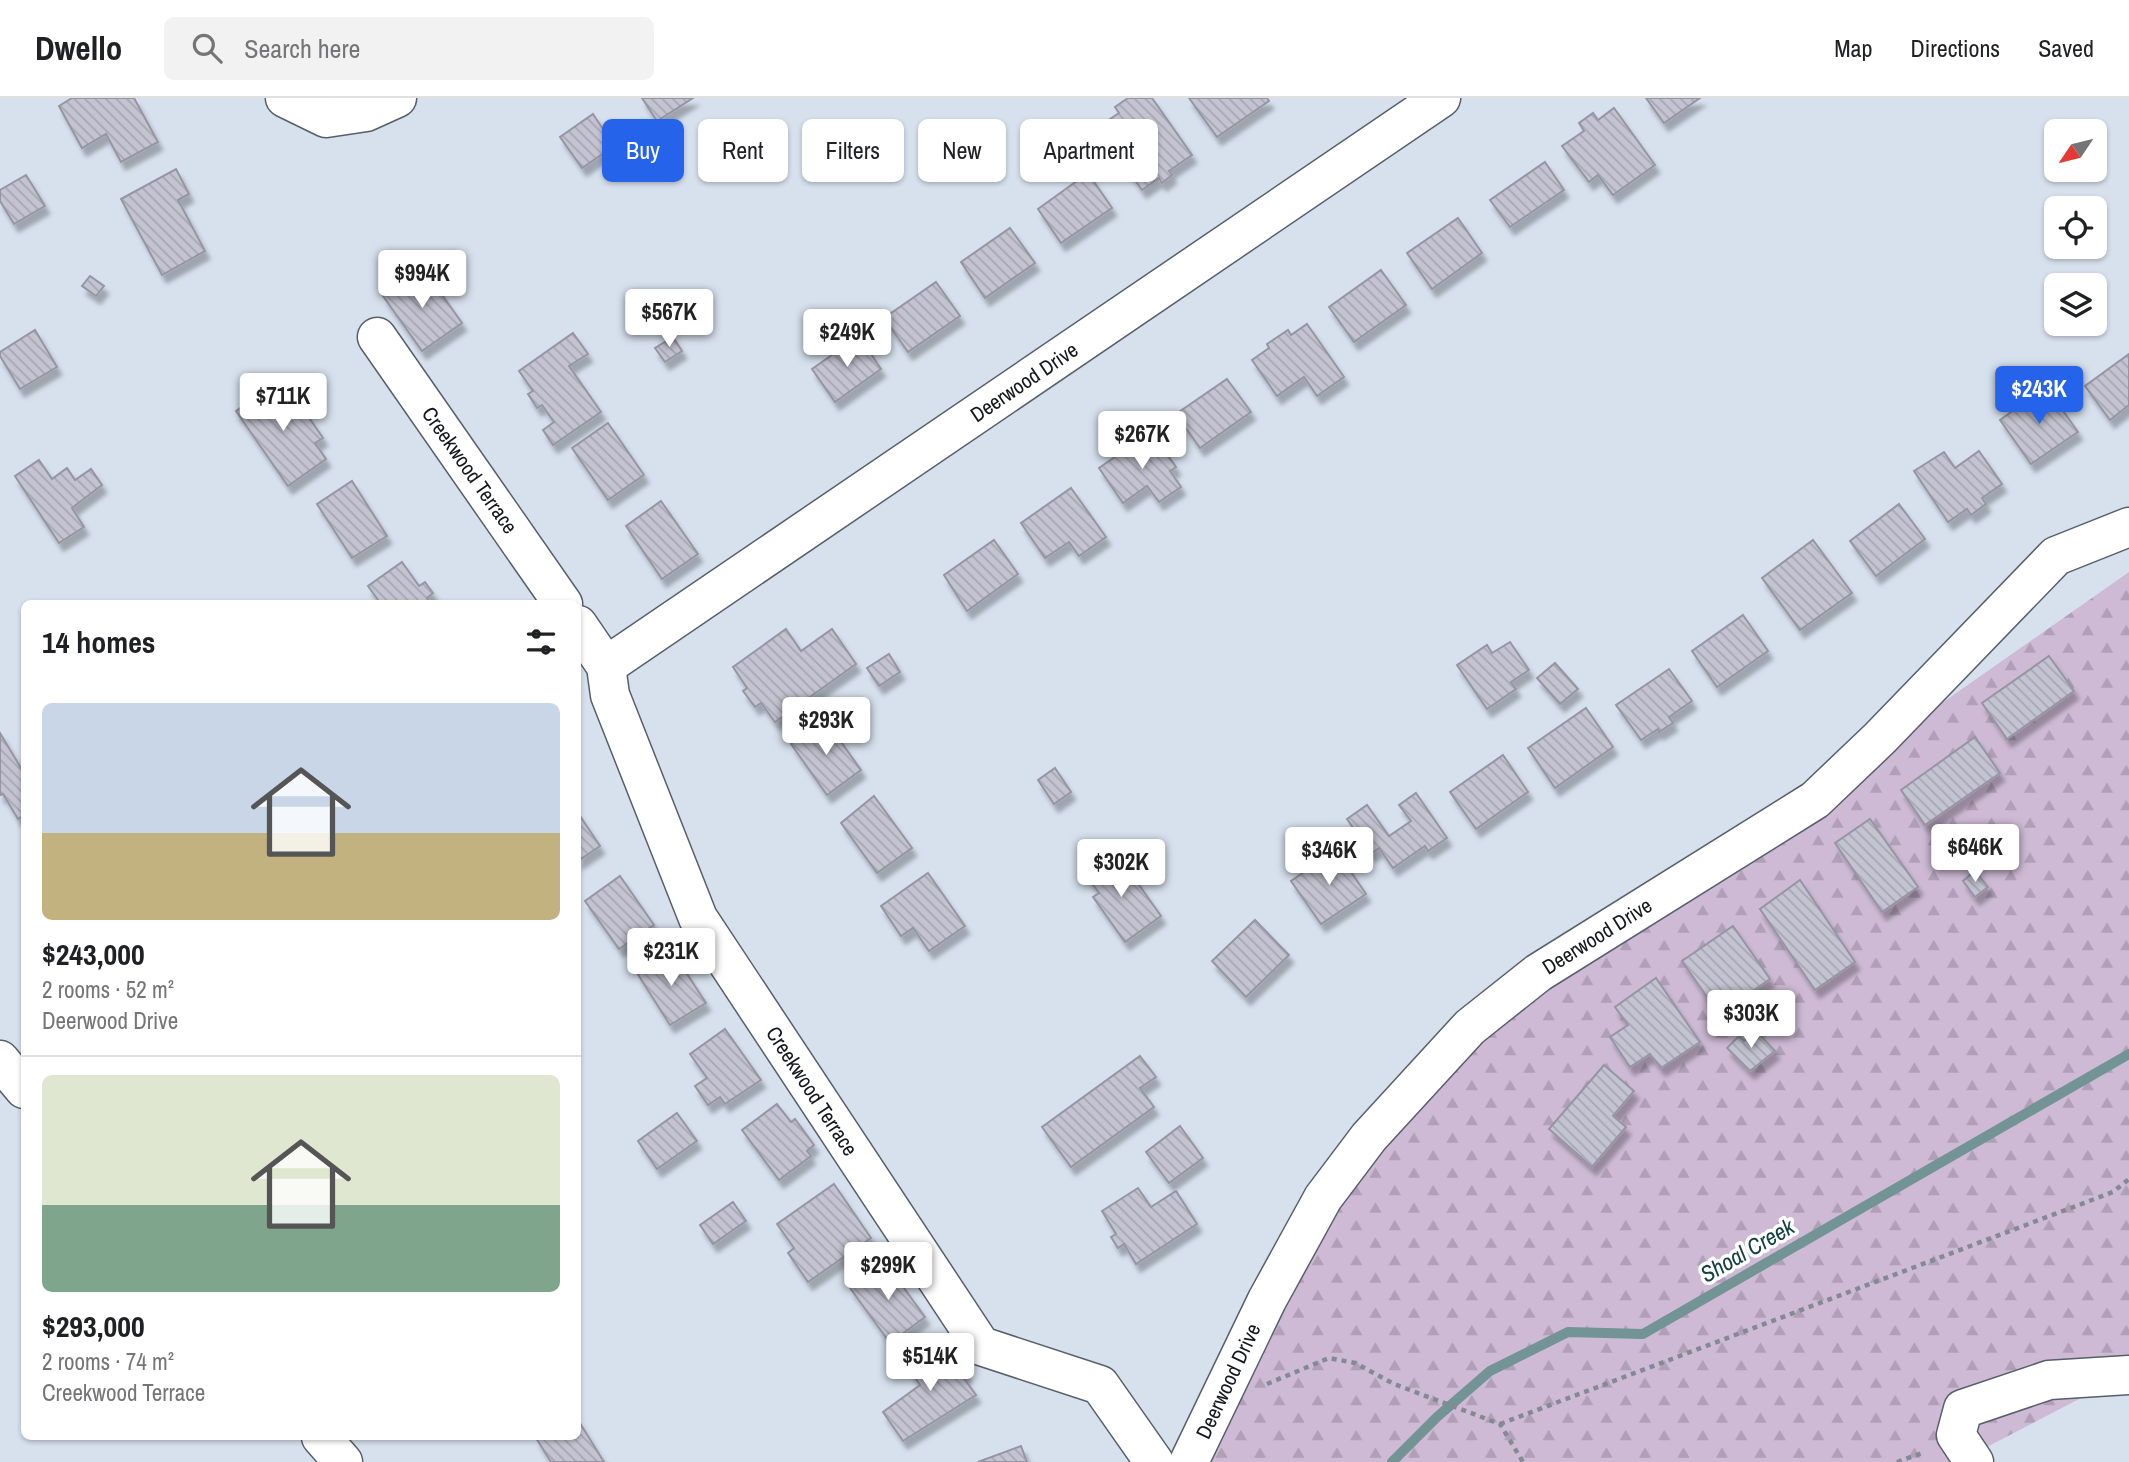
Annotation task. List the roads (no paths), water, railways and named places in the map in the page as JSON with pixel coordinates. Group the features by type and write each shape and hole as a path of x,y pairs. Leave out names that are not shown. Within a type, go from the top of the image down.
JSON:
{"street":[{"path":"285,98 326,118 366,112 397,98"},
{"name":"Deerwood Drive","path":"606,666 1441,98"},
{"name":"Creekwood Terrace","path":"377,337 560,600"},
{"name":"Deerwood Drive","path":"1189,1462 1267,1300 1323,1198 1369,1138 1470,1027 1538,972 1815,800 1880,738 2056,556 2129,527"},
{"name":"Creekwood Terrace","path":"581,629 606,666 610,695 698,918 981,1346 1100,1385 1154,1462"},
{"path":"0,1060 21,1085"},
{"path":"1965,1448 1963,1409 2049,1380 2129,1375"},
{"path":"324,1440 342,1462"}],"waterway":[{"name":"Shoal Creek","path":"1392,1462 1437,1417 1490,1371 1568,1332 1643,1334 2129,1054"}]}
